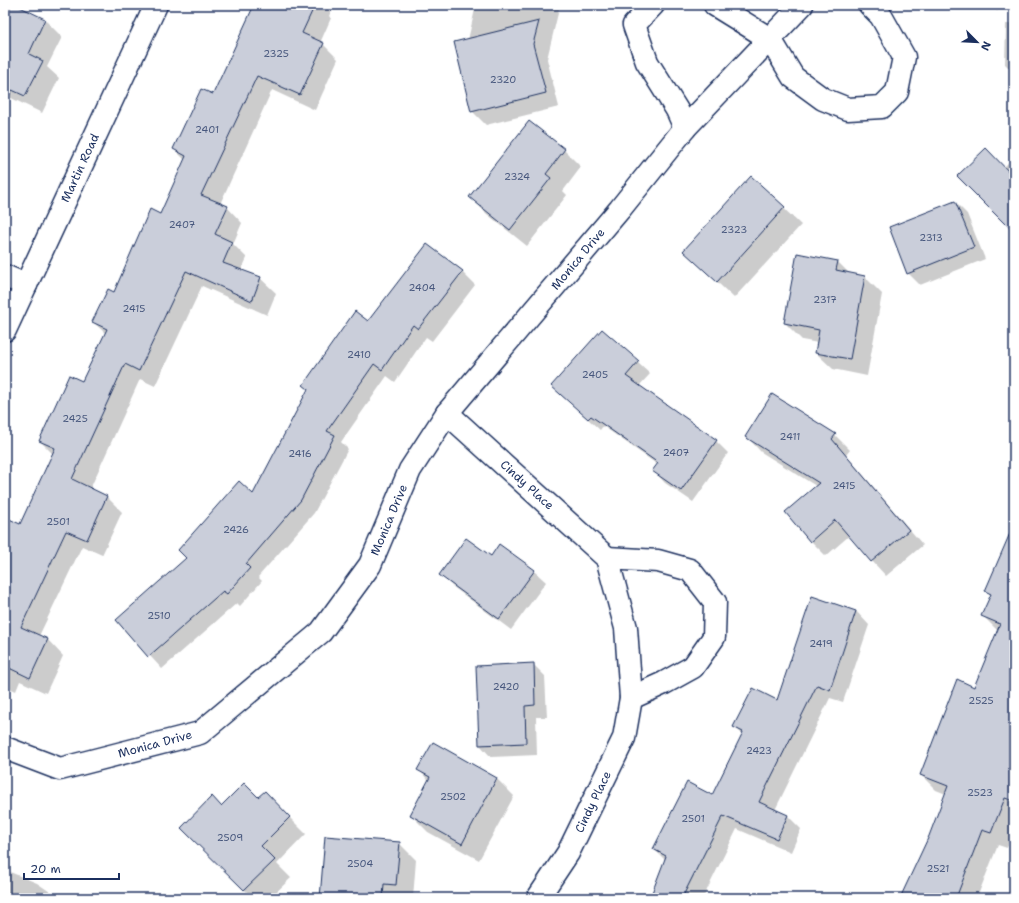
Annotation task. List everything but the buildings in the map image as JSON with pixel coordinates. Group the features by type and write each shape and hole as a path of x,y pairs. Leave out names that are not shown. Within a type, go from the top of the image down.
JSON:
{"street":[{"name":"Martin Road","path":"5,330 156,5"},
{"path":"653,5 634,25 647,62 677,110 685,128"},
{"path":"715,5 770,39 793,77 823,99 848,109 882,107 897,92 904,57 881,16 870,5"},
{"name":"Monica Drive","path":"5,748 60,769 200,733 321,632 370,565 410,470 447,413 620,208 685,128 802,5"},
{"path":"5,276 26,285"},
{"name":"Cindy Place","path":"447,413 607,558 626,628 631,698 624,738 568,853 538,898"},
{"path":"607,558 658,561 690,570 714,602 714,637 693,667 664,683 631,698"}]}
